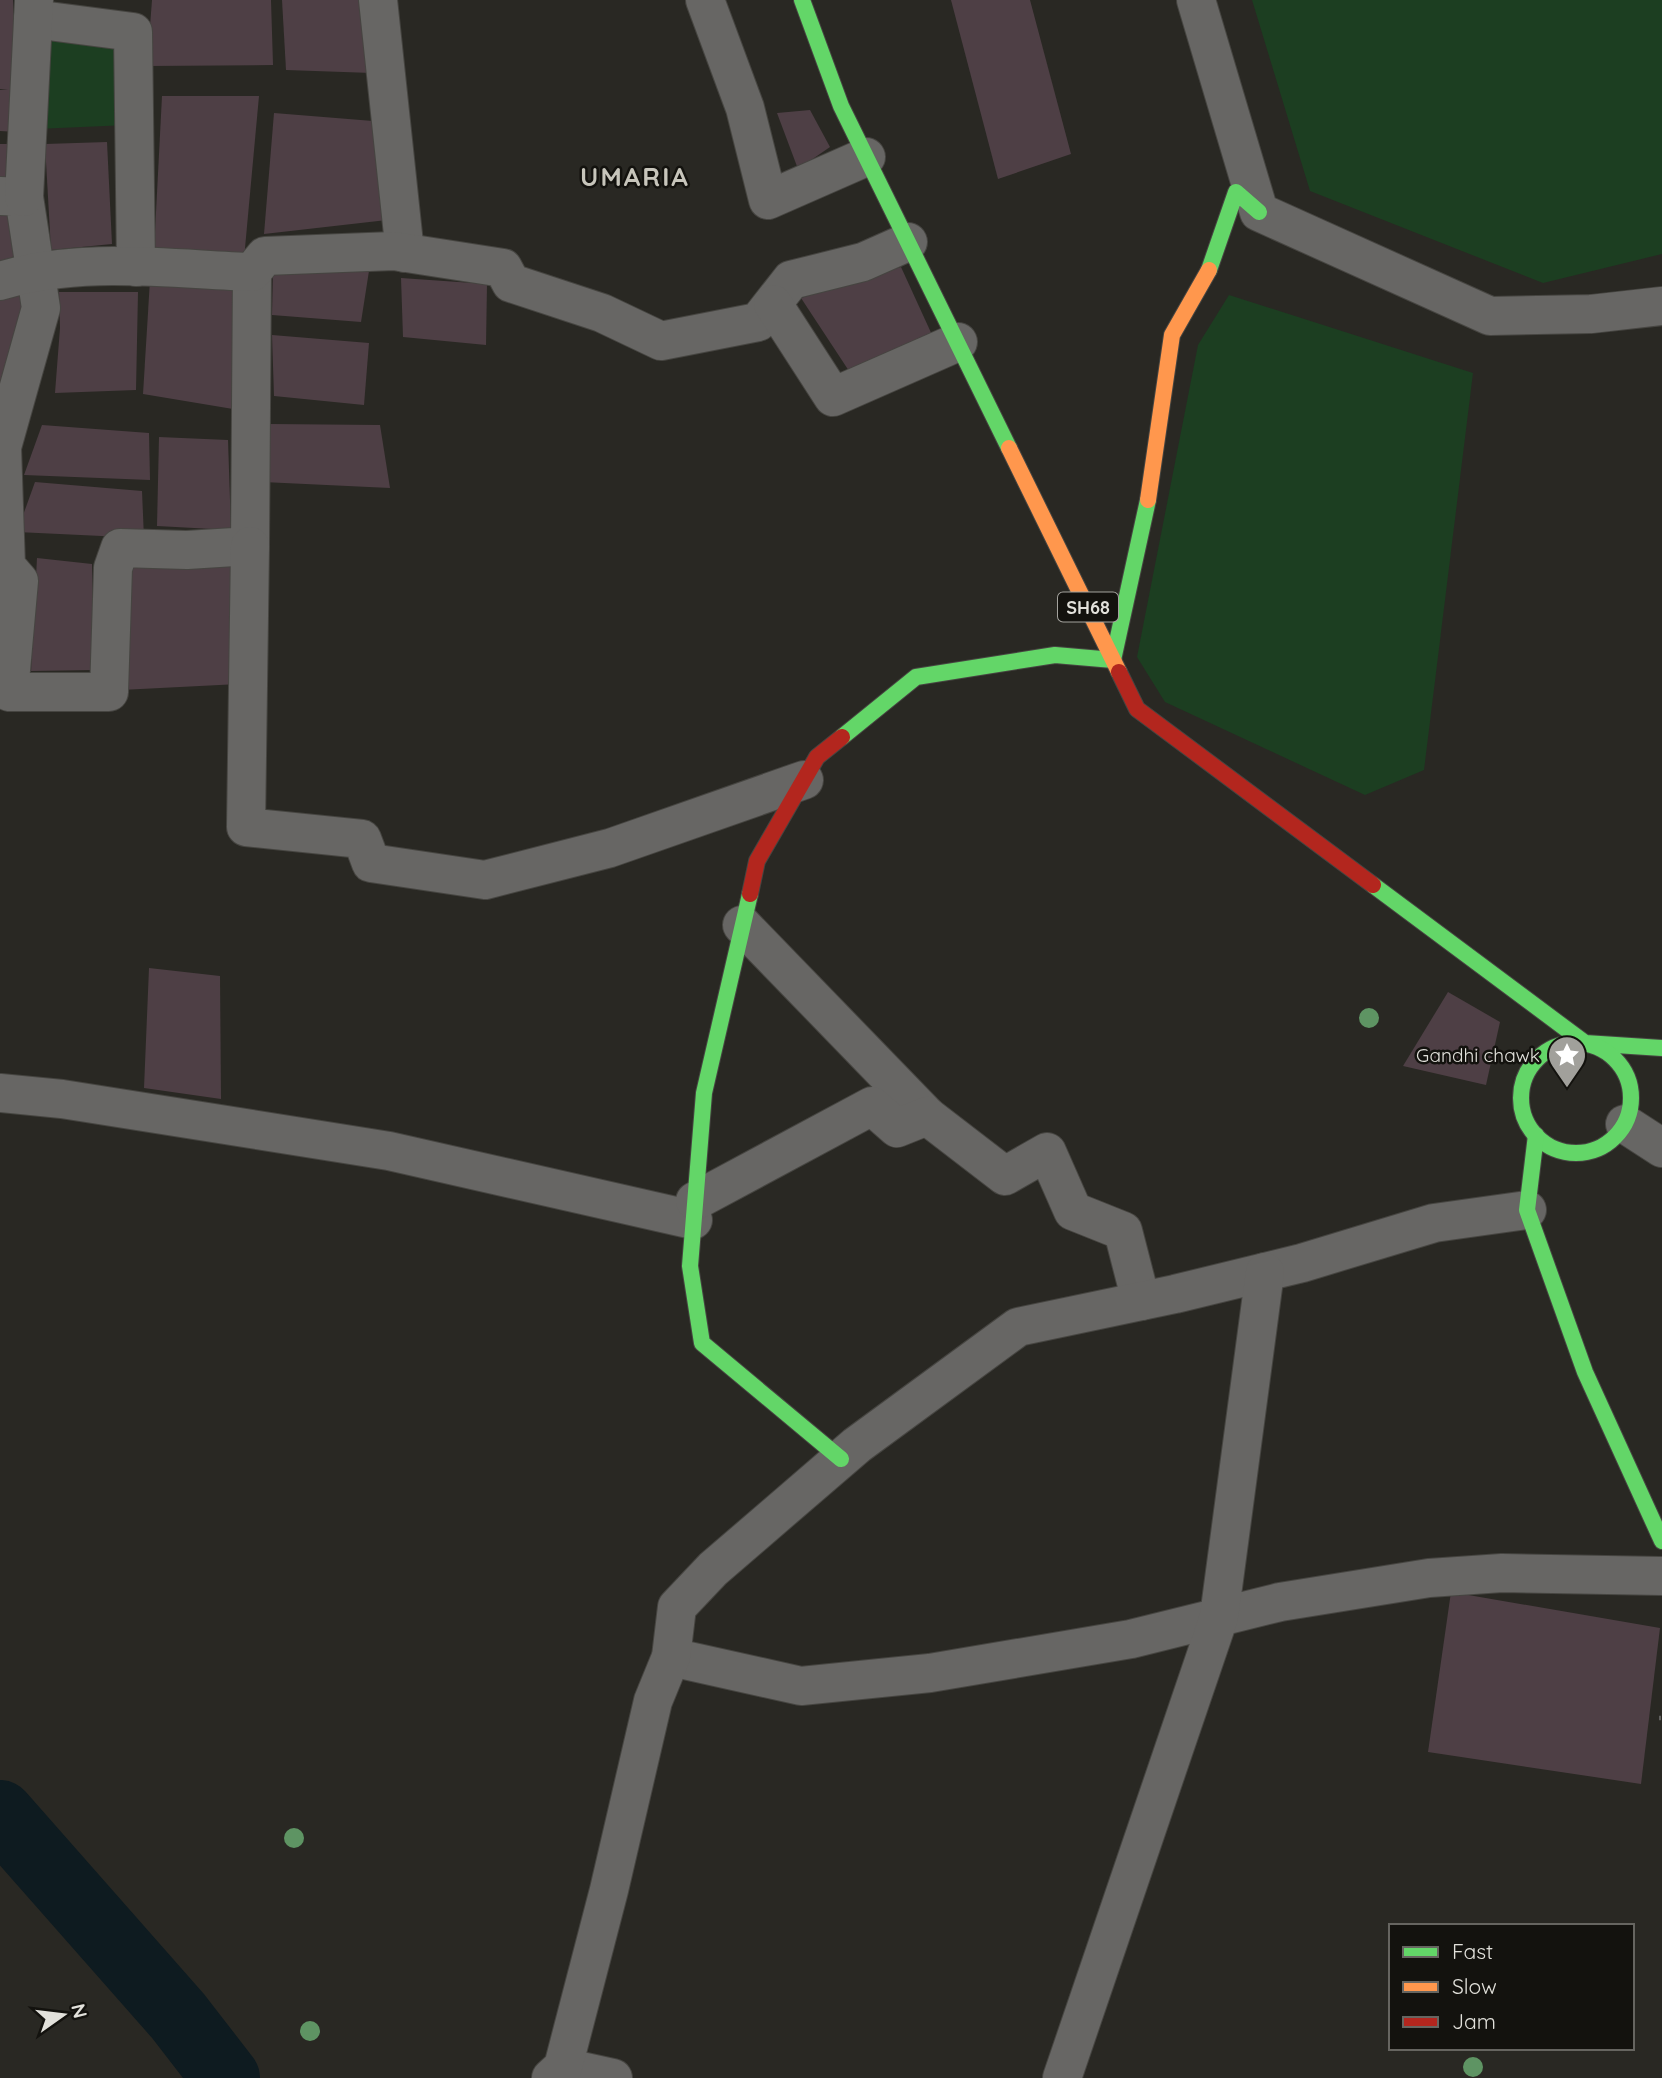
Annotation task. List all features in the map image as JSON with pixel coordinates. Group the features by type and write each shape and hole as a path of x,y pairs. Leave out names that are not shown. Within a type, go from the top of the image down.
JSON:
{"main road":[{"name":"SH68","path":"802,0 841,106 1138,709 1585,1042"},
{"path":"841,1459 702,1343 690,1266 704,1093 757,861 817,757 916,677 1055,655 1113,660 1147,506 1172,335 1212,264 1236,192 1259,212"},
{"path":"1585,1042 1599,1047 1623,1066 1632,1095 1625,1124 1615,1138 1600,1148 1584,1153 1550,1146 1536,1135 1523,1109 1524,1080 1533,1063 1548,1050 1566,1043 1585,1042 1662,1048"},
{"path":"1536,1135 1527,1210 1585,1372 1662,1541"}],"street":[{"path":"378,0 405,253"},
{"path":"705,0 746,108 768,200 866,157"},
{"path":"1196,0 1259,212 1490,316 1591,314 1662,306"},
{"path":"136,267 133,33 33,10 12,196 18,275 41,308 5,417 2,447 6,566 19,581 9,692 109,692 113,568 120,548 187,550 250,546"},
{"path":"804,780 610,848 485,880 371,863 362,839 246,827 252,272 264,256 405,253 503,268 511,283 602,313 661,341 758,322 791,281 863,262 908,242"},
{"path":"18,275 136,267 252,272"},
{"path":"773,304 833,397 958,342"},
{"path":"743,925 927,1116 1004,1176 1047,1152 1073,1211 1123,1231 1141,1301"},
{"path":"0,1093 62,1099 389,1151 694,1211 872,1107 897,1128 927,1116"},
{"path":"1625,1124 1662,1148"},
{"path":"613,2078 560,2074 610,1890 653,1700 671,1657 677,1607 713,1569 841,1459 1018,1327 1265,1272 1434,1223 1527,1210"},
{"path":"1062,2078 1219,1618 1265,1272"},
{"path":"671,1657 801,1686 943,1671 1131,1639 1280,1602 1429,1578 1502,1573 1662,1576"}],"green space":[{"path":"1252,0 1662,0 1662,254 1543,283 1310,191"},
{"path":"38,26 125,38 128,125 36,129"},
{"path":"1229,295 1473,373 1424,770 1365,795 1165,702 1137,657 1198,345"}],"building":[{"path":"0,0 13,0 17,132 0,131 0,90 8,90 0,89"},
{"path":"152,0 271,0 273,65 147,66"},
{"path":"282,0 369,0 372,73 286,70"},
{"path":"951,0 1030,0 1071,154 998,179"},
{"path":"162,96 259,96 244,259 154,251"},
{"path":"810,110 830,147 798,169 777,113"},
{"path":"274,113 373,121 387,220 264,234"},
{"path":"107,142 112,244 51,250 45,144"},
{"path":"0,144 13,144 17,184 0,183"},
{"path":"0,210 9,210 18,258 0,261"},
{"path":"901,267 933,337 849,371 801,298"},
{"path":"273,270 369,271 361,322 272,315"},
{"path":"401,278 487,284 486,345 403,337"},
{"path":"150,280 244,283 239,410 143,394"},
{"path":"26,283 31,343 0,408 0,297"},
{"path":"59,292 138,292 136,390 55,393 60,328"},
{"path":"272,335 369,343 364,405 274,396"},
{"path":"270,424 380,425 390,488 263,482"},
{"path":"42,425 149,433 150,480 24,475"},
{"path":"159,437 228,440 231,530 157,526"},
{"path":"35,482 142,491 144,538 17,532"},
{"path":"235,555 239,684 121,690 124,559"},
{"path":"37,558 92,564 94,670 31,671"},
{"path":"149,968 220,976 221,1099 144,1088"},
{"path":"1448,992 1500,1022 1486,1085 1403,1066"},
{"path":"1451,1592 1660,1628 1641,1784 1428,1752"}],"waterway":[{"path":"0,1814 178,2016 226,2078"}],"traffic: fast":[{"path":"802,0 841,106 1009,448"},
{"path":"1209,270 1236,192 1259,212"},
{"path":"842,737 916,677 1055,655 1113,660 1148,500"},
{"path":"1373,885 1585,1043 1662,1048"},
{"path":"750,894 704,1093 690,1266 702,1343 841,1459"},
{"path":"1576,1043 1597,1047 1615,1059 1627,1077 1631,1098 1627,1119 1615,1137 1597,1149 1576,1153 1555,1149 1537,1137 1525,1119 1521,1098 1525,1077 1537,1059 1555,1047 1576,1043"},
{"path":"1536,1135 1527,1210 1585,1372 1662,1541"}],"traffic: slow":[{"path":"1148,500 1172,335 1209,270"},
{"path":"1009,448 1119,672"}],"traffic: jam":[{"path":"1119,672 1137,709 1373,885"},
{"path":"750,894 757,861 817,757 842,737"}],"place":[{"name":"Gandhi chawk","path":"1567,1089"}],"district":[{"name":"UMARIA","path":"635,176"}]}
